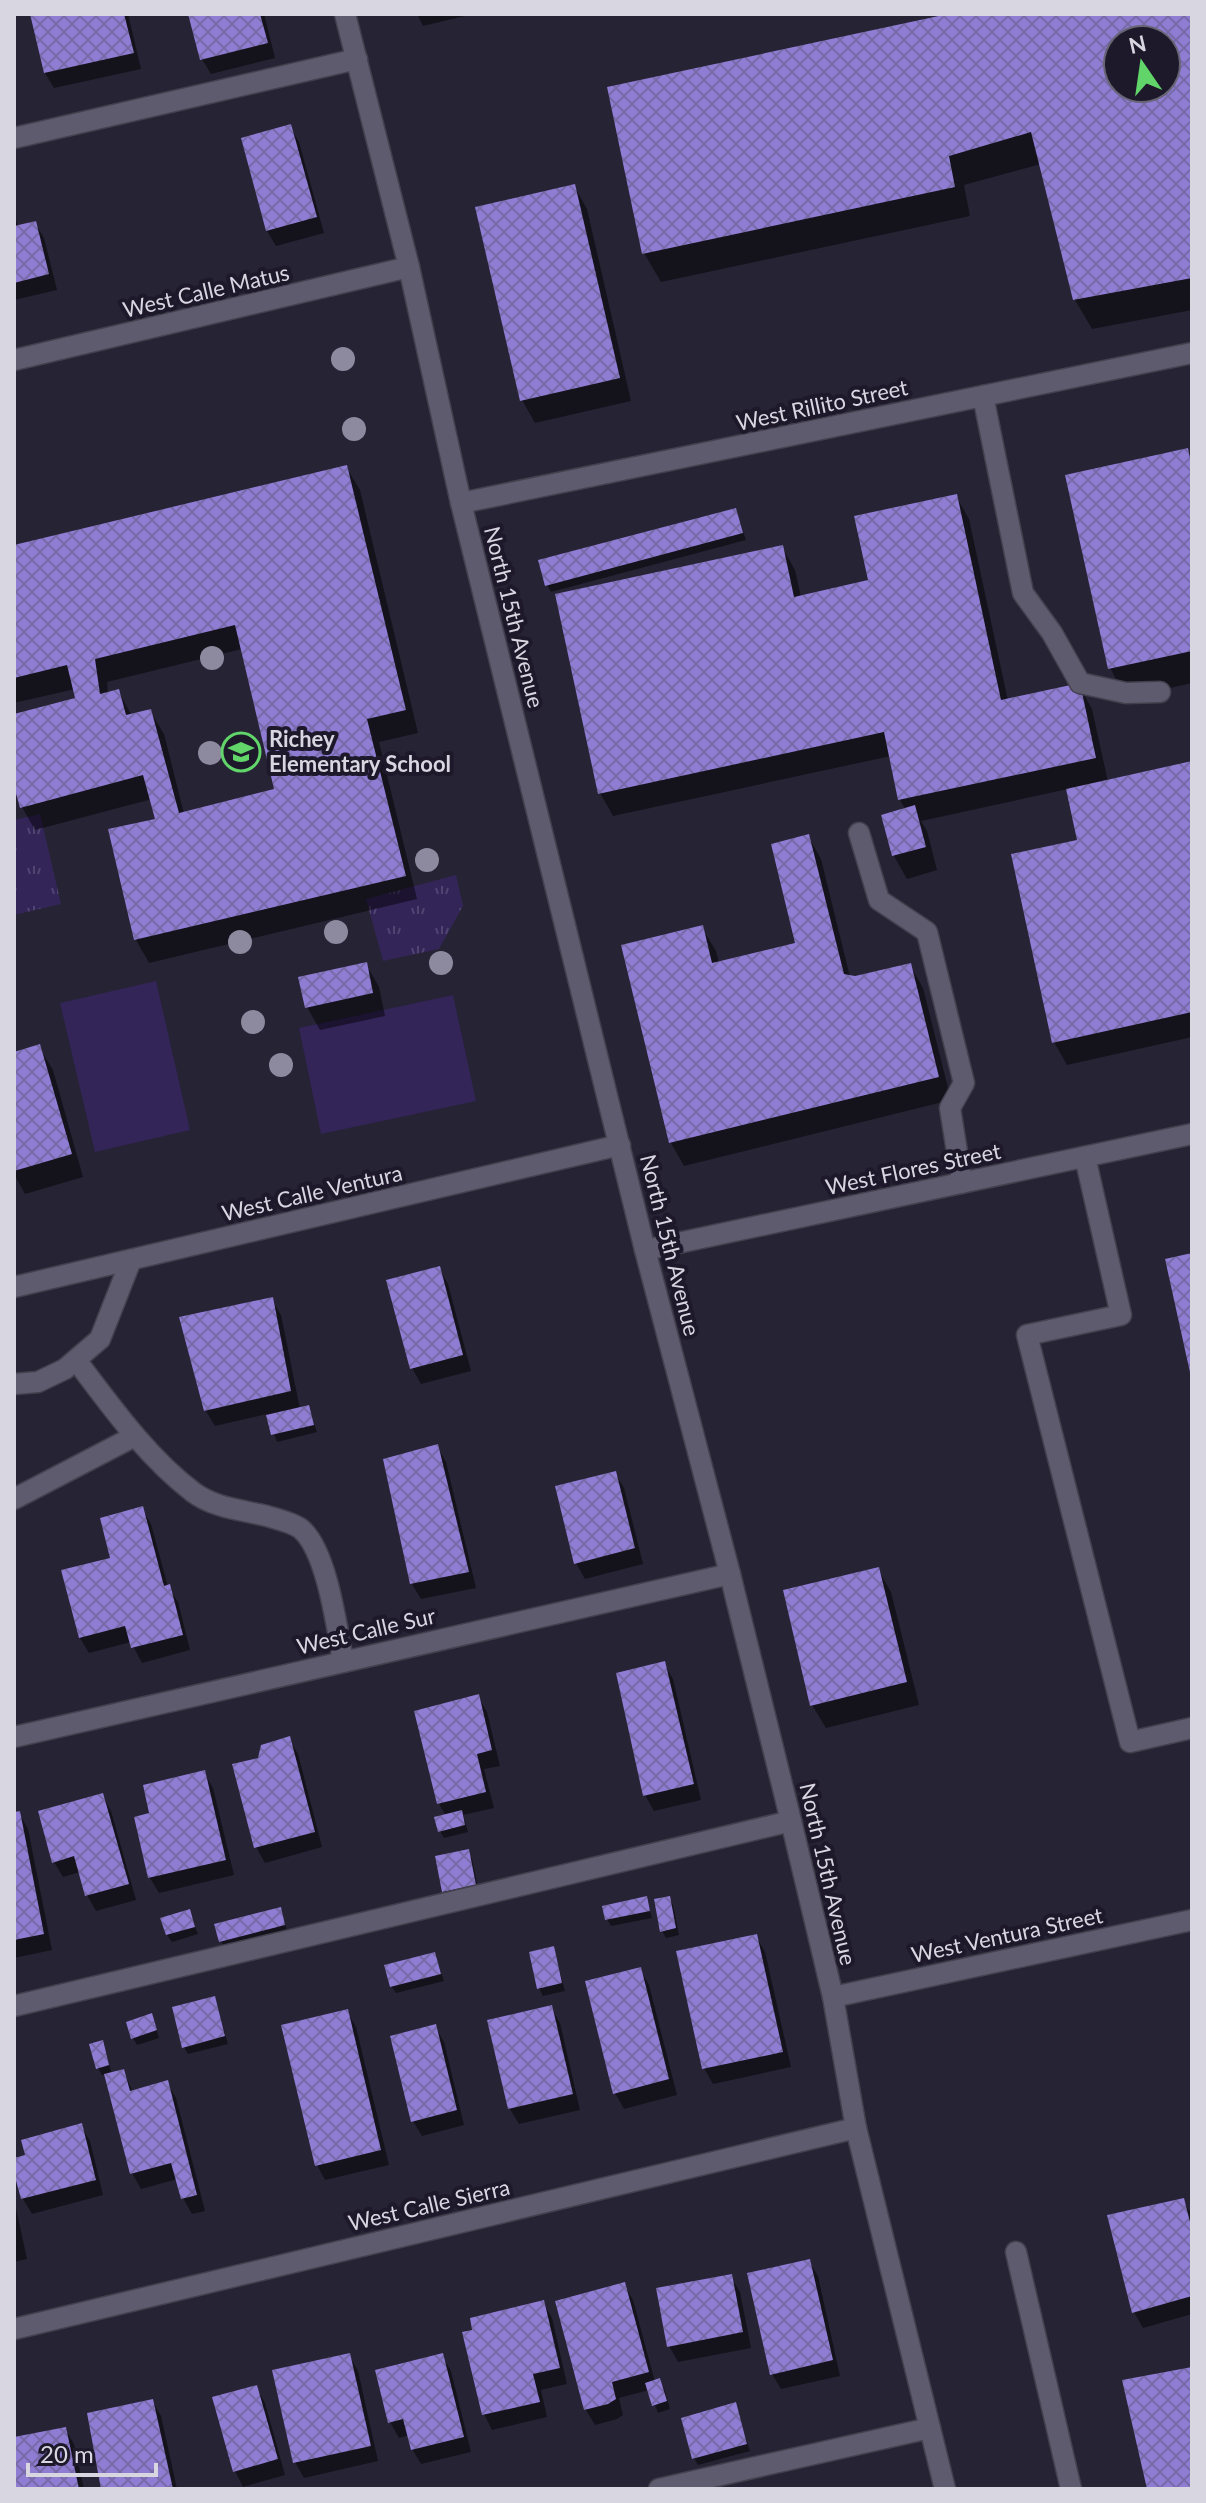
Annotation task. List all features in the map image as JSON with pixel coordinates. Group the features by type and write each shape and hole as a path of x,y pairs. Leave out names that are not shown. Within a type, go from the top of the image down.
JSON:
{"street":[{"name":"North 15th Avenue","path":"345,14 409,267 461,503 645,1250 791,1821 833,1997 856,2128 945,2489"},
{"path":"14,138 357,59"},
{"name":"West Calle Matus","path":"14,360 409,267"},
{"name":"West Rillito Street","path":"461,503 1192,353"},
{"path":"983,396 1023,593 1052,633 1080,683 1126,693 1160,692"},
{"path":"859,833 879,900 927,932 964,1083 950,1108 962,1183"},
{"name":"West Flores Street","path":"645,1250 1192,1134"},
{"name":"West Calle Ventura","path":"14,1287 620,1145"},
{"path":"1085,1157 1121,1315 1027,1335 1130,1742 1192,1728"},
{"path":"14,1384 38,1382 65,1369 100,1339 131,1260"},
{"path":"76,1360 135,1436 194,1493 221,1506 271,1517 301,1528 314,1548 329,1588 343,1661"},
{"path":"14,1499 135,1436"},
{"name":"West Calle Sur","path":"14,1737 730,1574"},
{"path":"14,2006 791,1821"},
{"name":"West Ventura Street","path":"833,1997 1192,1920"},
{"name":"West Calle Sierra","path":"14,2329 856,2128"},
{"path":"1016,2252 1071,2489"},
{"path":"659,2489 930,2428"}],"green space":[{"path":"40,814 61,904 14,915 14,820"},
{"path":"456,875 463,906 439,949 383,961 366,899"},
{"path":"156,981 190,1130 95,1152 60,1003"},
{"path":"453,995 476,1101 321,1134 299,1028"}],"building":[{"path":"30,14 124,14 134,53 44,73"},
{"path":"188,14 260,14 268,43 200,60"},
{"path":"948,14 1192,14 1192,278 1073,300 1031,132 949,156 955,187 642,254 607,87"},
{"path":"291,124 317,217 266,231 241,138"},
{"path":"575,184 620,378 520,401 475,207"},
{"path":"36,221 49,274 14,283 14,226"},
{"path":"1188,448 1192,468 1192,651 1108,669 1065,475"},
{"path":"347,465 406,710 367,719 406,876 134,940 108,829 155,819 143,775 20,808 14,786 14,714 75,698 67,665 14,678 14,545","holes":["235,625 274,789 179,813 151,709 126,715 119,689 100,694 95,659"]},
{"path":"957,494 1001,700 1080,683 1096,758 898,800 884,732 598,794 555,594 783,545 794,597 868,580 854,516"},
{"path":"736,508 743,533 545,586 538,560"},
{"path":"1192,761 1192,1012 1052,1043 1011,854 1077,840 1066,789"},
{"path":"915,805 926,847 892,856 881,815"},
{"path":"809,834 844,974 855,976 911,963 939,1077 669,1143 621,945 703,925 712,963 795,943 771,844"},
{"path":"367,962 373,993 305,1008 298,977"},
{"path":"40,1044 72,1154 14,1171 14,1052"},
{"path":"1192,1253 1192,1377 1191,1377 1165,1259"},
{"path":"440,1266 463,1355 410,1369 386,1280"},
{"path":"273,1297 291,1391 204,1411 179,1317"},
{"path":"309,1405 314,1425 271,1435 266,1415"},
{"path":"438,1444 469,1572 410,1584 383,1459"},
{"path":"616,1471 635,1548 574,1564 555,1486"},
{"path":"143,1506 164,1586 170,1584 183,1635 131,1648 125,1626 79,1638 61,1570 110,1558 100,1518"},
{"path":"879,1567 907,1682 810,1706 783,1590"},
{"path":"665,1661 694,1784 643,1796 616,1673"},
{"path":"479,1694 492,1750 477,1754 486,1792 437,1804 414,1711"},
{"path":"290,1736 315,1832 254,1848 232,1764 258,1758 261,1745"},
{"path":"205,1770 226,1860 148,1878 134,1817 149,1813 143,1785"},
{"path":"103,1793 129,1884 85,1896 74,1856 52,1863 38,1811"},
{"path":"462,1810 465,1825 438,1832 434,1817"},
{"path":"20,1811 44,1934 14,1940 14,1812"},
{"path":"469,1849 476,1885 442,1892 435,1856"},
{"path":"647,1896 650,1911 605,1920 602,1906"},
{"path":"670,1896 676,1928 660,1932 654,1899"},
{"path":"281,1907 285,1925 219,1942 214,1924"},
{"path":"190,1909 195,1927 166,1935 160,1918"},
{"path":"757,1934 783,2052 702,2069 676,1951"},
{"path":"554,1946 562,1983 537,1989 529,1952"},
{"path":"435,1952 441,1974 390,1987 384,1965"},
{"path":"641,1967 669,2079 613,2094 585,1981"},
{"path":"215,1996 225,2036 182,2048 172,2007"},
{"path":"552,2005 573,2094 508,2109 487,2020"},
{"path":"348,2009 381,2150 315,2166 281,2025"},
{"path":"152,2013 157,2030 131,2039 126,2022"},
{"path":"436,2024 457,2110 411,2122 390,2036"},
{"path":"103,2040 109,2065 96,2069 89,2044"},
{"path":"124,2069 130,2091 168,2080 197,2195 181,2199 171,2163 130,2174 104,2074"},
{"path":"82,2123 96,2180 21,2199 14,2173 14,2158 25,2155 21,2140"},
{"path":"1184,2198 1192,2230 1192,2296 1132,2313 1107,2215"},
{"path":"810,2259 833,2360 770,2375 747,2273"},
{"path":"732,2274 743,2332 667,2347 656,2288"},
{"path":"625,2282 649,2372 612,2382 616,2399 584,2410 555,2301"},
{"path":"544,2300 560,2368 533,2374 540,2402 482,2415 462,2332 472,2330 470,2318"},
{"path":"350,2353 371,2446 293,2463 272,2370"},
{"path":"443,2353 464,2437 411,2450 403,2419 388,2423 375,2370"},
{"path":"1192,2367 1192,2489 1147,2489 1122,2380"},
{"path":"660,2378 667,2401 652,2406 645,2383"},
{"path":"257,2385 278,2459 233,2472 212,2397"},
{"path":"153,2399 173,2489 101,2489 87,2413"},
{"path":"736,2402 747,2444 692,2459 681,2418"},
{"path":"66,2427 79,2489 14,2489 14,2437"}],"place":[{"name":"Richey Elementary School","path":"241,752"}]}
